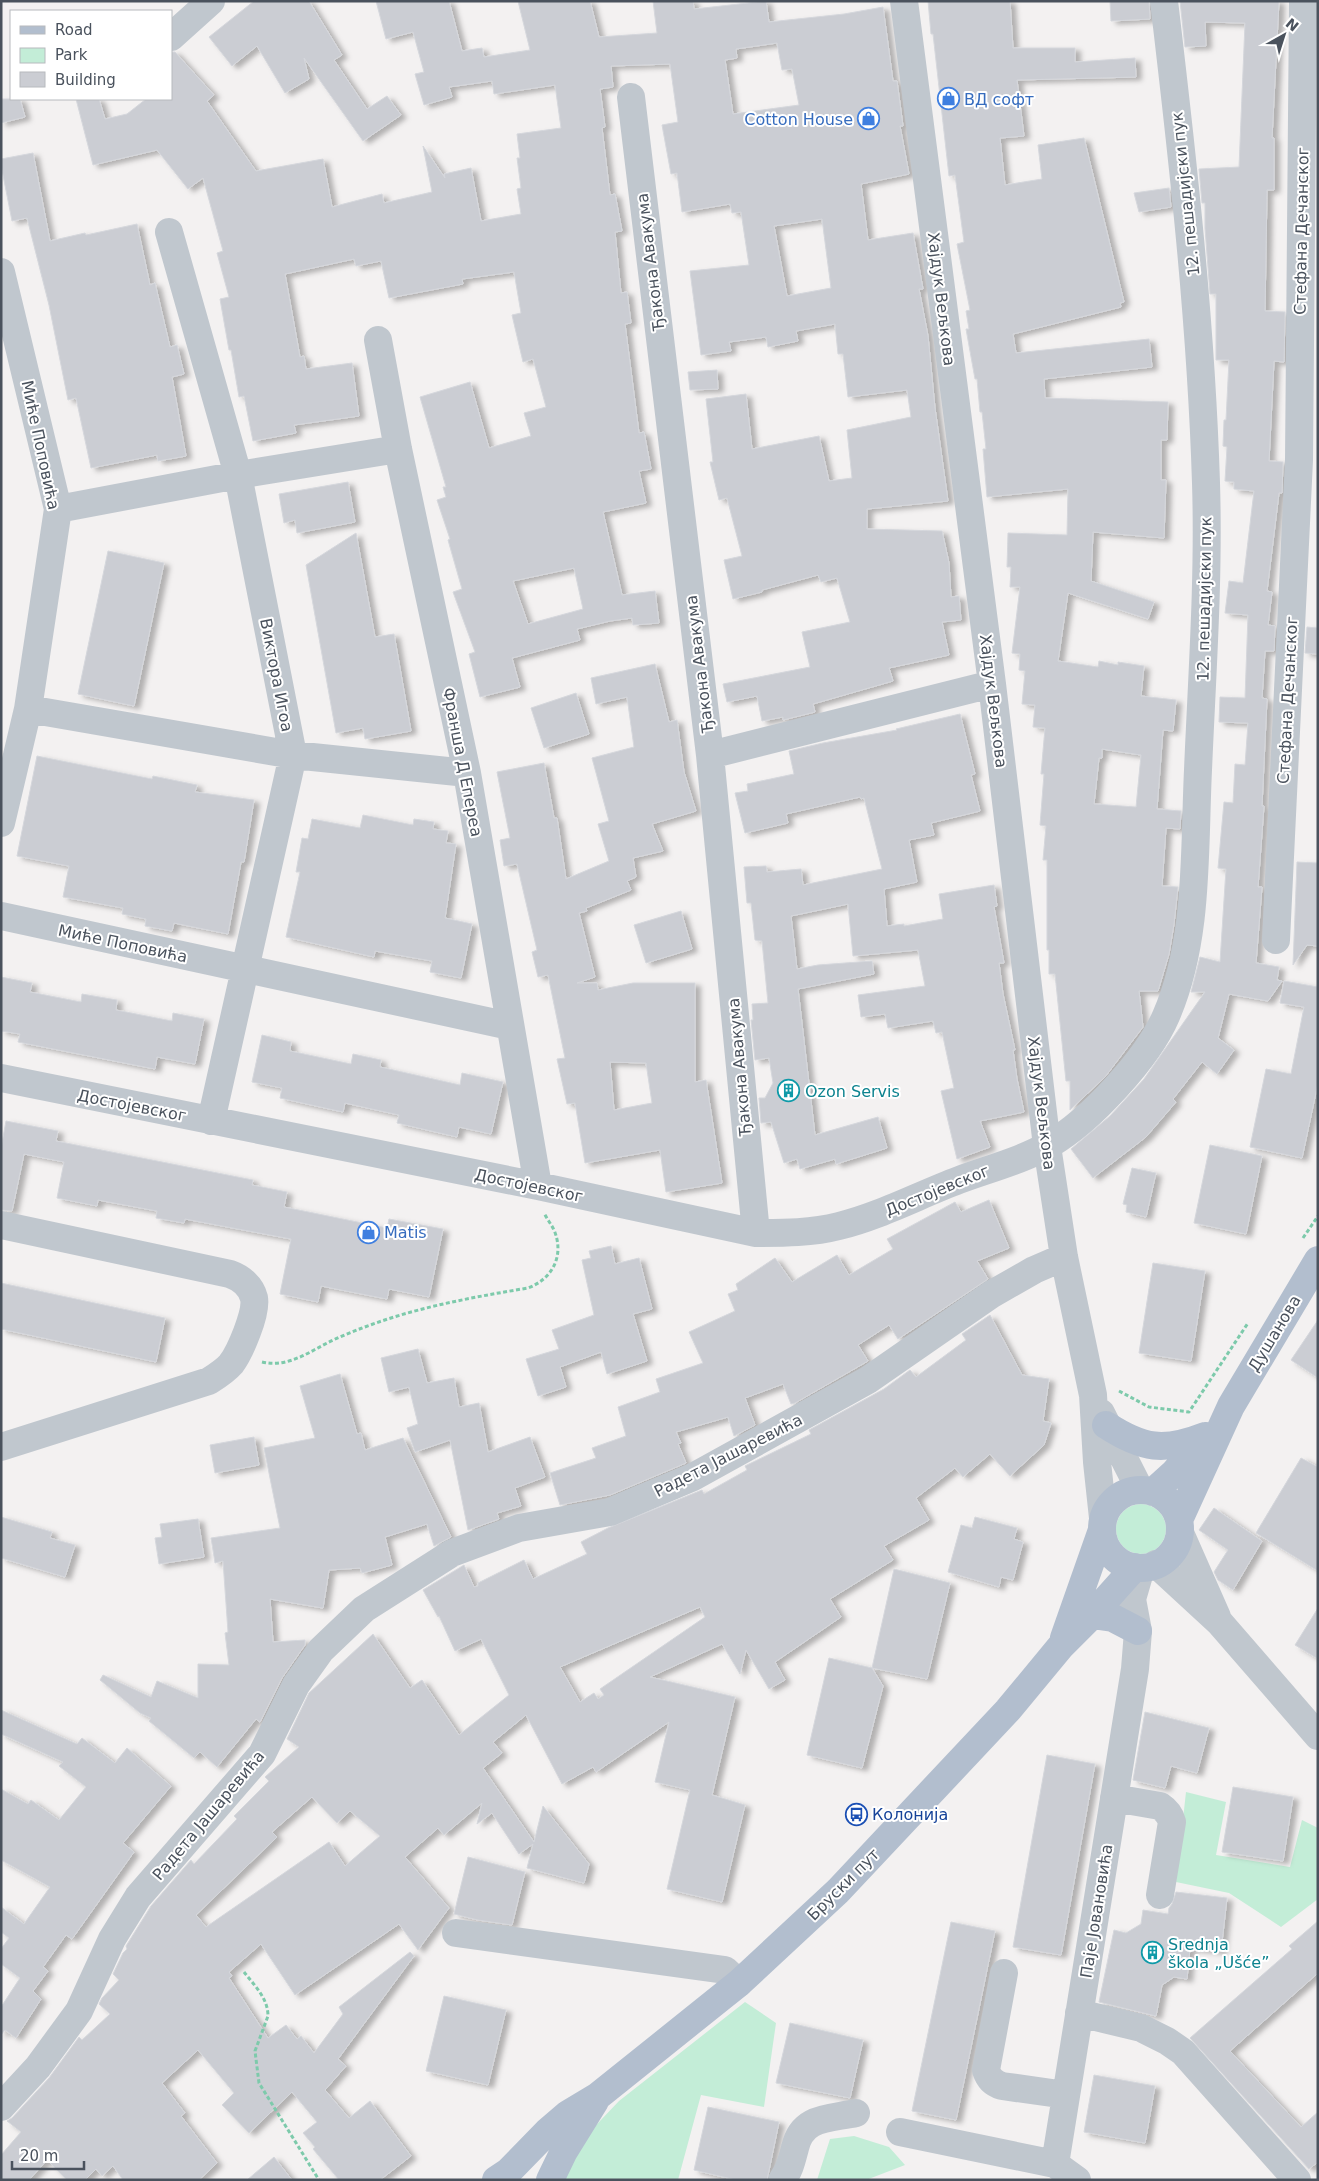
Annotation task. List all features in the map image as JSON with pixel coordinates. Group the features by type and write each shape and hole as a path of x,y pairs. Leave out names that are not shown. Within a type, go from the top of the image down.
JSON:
{"main road":[{"name":"Душанова","path":"1179,1527 1231,1406 1310,1250"},
{"name":"Душанова","path":"1146,1491 1174,1473 1231,1406"},
{"path":"1106,1425 1127,1438 1145,1445 1166,1447 1185,1444 1205,1436"},
{"path":"1146,1491 1169,1502 1179,1527 1176,1546 1168,1557 1146,1566 1122,1563 1112,1554 1105,1543 1103,1524 1113,1502 1121,1495 1146,1491"},
{"name":"Бруски пут","path":"1061,1646 1103,1524"},
{"name":"Бруски пут","path":"496,2180 508,2172 568,2114 598,2096 738,1983 838,1891 1001,1717 1061,1646 1146,1566"},
{"path":"1092,1616 1113,1618 1138,1632"},
{"name":"Бруски пут","path":"550,2180 564,2151 598,2096"}],"street":[{"path":"172,37 211,1"},
{"name":"Хајдук Вељкова","path":"904,1 992,684 1047,1146 1064,1257 1093,1399"},
{"name":"12. пешадијски пук","path":"1047,1146 1086,1117 1119,1083 1145,1051 1165,1020 1179,980 1188,937 1194,877 1207,589 1206,487 1192,259 1164,1"},
{"name":"Стефана Дечанског","path":"1276,940 1308,462 1303,1"},
{"name":"Ђакона Авакума","path":"630,97 710,755 756,1233"},
{"name":"Виктора Игоа","path":"169,232 238,475 293,755 211,1120"},
{"name":"Миће Поповића","path":"1,272 58,508 28,709 1,823"},
{"name":"Франша Д Епереа","path":"378,340 398,449 467,772 538,1186"},
{"path":"58,508 238,475 398,449"},
{"path":"710,755 992,684"},
{"path":"28,709 293,755 467,772"},
{"name":"Миће Поповића","path":"1,916 510,1026"},
{"name":"Достојевског","path":"1,1078 538,1186 756,1233 814,1231 864,1219 1047,1146"},
{"path":"1,1225 230,1274 238,1277 249,1287 255,1301 240,1350 230,1364 209,1381 1,1447"},
{"name":"Радета Јашаревића","path":"1,2107 38,2067 79,2011 112,1939 138,1897 262,1754 296,1685 321,1650 364,1609 452,1553 520,1528 610,1512 693,1476 763,1440 868,1380 992,1294 1034,1270 1064,1257"},
{"path":"1093,1399 1106,1425 1146,1491"},
{"path":"1093,1399 1103,1524"},
{"path":"1179,1527 1220,1623"},
{"path":"1146,1566 1220,1623 1318,1736"},
{"name":"Паје Јовановића","path":"1054,2164 1135,1669 1138,1632 1151,1592 1146,1566"},
{"path":"1114,1798 1160,1806 1171,1817 1172,1822 1160,1895"},
{"path":"456,1933 725,1970 738,1983"},
{"path":"1004,1973 986,2070 990,2080 1002,2086 1066,2095"},
{"path":"1079,2013 1141,2028 1167,2041 1183,2052 1297,2180"},
{"path":"782,2180 789,2170 797,2139 802,2129 815,2122 856,2113"},
{"path":"900,2132 1054,2164 1077,2180"}],"path":[{"path":"240,1350 253,1359 268,1363 290,1361 338,1337 415,1309 453,1300 528,1288 538,1284 552,1270 558,1252 557,1241 542,1209 538,1186"},
{"path":"1310,1250 1318,1216"},
{"path":"1149,1407 1189,1412 1248,1322"},
{"path":"244,1972 266,2001 268,2010 268,2016 255,2051 259,2083 319,2180"}],"green space":[{"path":"1141,1504 1150,1506 1161,1515 1166,1529 1164,1538 1155,1549 1141,1554 1132,1552 1121,1543 1116,1529 1118,1520 1127,1509"},
{"path":"1186,1792 1226,1802 1216,1855 1290,1867 1302,1820 1318,1828 1318,1899 1281,1927 1229,1893 1176,1882"},
{"path":"745,2002 776,2023 764,2107 701,2095 678,2180 565,2180 580,2142 619,2101"},
{"path":"854,2136 889,2147 905,2165 866,2180 817,2180 830,2139"}],"building":[{"path":"254,1 309,1 342,55 334,60 367,109 387,96 401,115 363,141 304,58 309,79 285,93 257,46 232,66 209,37"},
{"path":"376,1 449,1 462,51 482,48 484,57 530,50 518,1 590,1 599,37 657,33 653,1 693,1 694,9 766,1 769,22 844,14 883,7 893,81 897,81 903,126 900,126 909,174 861,184 868,240 913,233 923,289 919,289 928,336 935,408 948,501 867,509 867,529 942,531 949,563 951,597 959,596 961,620 942,622 949,655 889,668 893,681 813,704 815,712 783,720 783,717 762,721 757,696 727,702 723,684 810,667 802,632 850,622 837,578 821,582 818,575 733,599 724,560 742,556 727,498 719,500 710,462 713,462 706,399 746,394 752,449 819,436 829,481 852,478 847,430 911,417 907,390 848,397 843,354 838,354 835,324 796,331 798,341 768,347 766,337 729,342 731,351 701,355 690,271 749,265 741,212 732,213 730,204 682,212 677,173 671,174 662,125 678,122 670,64 611,66 613,87 600,89 605,127 602,128 610,195 615,194 622,231 615,232 621,293 627,292 631,323 625,324 639,433 644,432 651,469 639,471 646,503 603,512 622,595 655,591 659,623 633,625 632,618 577,629 580,640 512,658 520,687 480,697 469,654 475,652 453,592 462,589 448,540 450,539 437,500 446,497 443,487 446,487 420,397 470,382 489,448 531,436 524,413 546,407 533,359 523,362 512,315 521,313 514,272 462,279 463,284 389,298 381,261 356,266 354,259 285,274 300,357 304,356 306,369 352,363 359,416 294,425 296,433 253,441 244,396 239,397 231,350 229,350 220,299 229,297 217,253 223,251 203,178 188,189 157,150 93,165 76,100 99,100 105,119 127,114 145,100 172,100 172,52 175,52 214,95 207,101 256,171 323,159 332,207 382,194 384,203 432,192 423,146 445,178 444,174 471,168 481,221 521,214 517,189 521,188 517,158 520,158 517,134 561,128 555,85 494,94 492,81 449,87 452,97 424,105 415,74 424,72 413,32 386,39","holes":["777,43 782,70 792,69 799,105 733,114 725,60 737,58 736,49","822,219 831,288 787,296 774,226","574,568 583,609 528,624 513,581"]},
{"path":"928,1 1010,1 1013,48 1075,48 1075,62 1135,58 1136,77 1017,80 1024,136 1000,138 1005,185 1042,179 1038,145 1084,138 1124,302 1120,303 1121,307 1013,334 1016,353 1149,339 1152,367 1044,379 1045,398 1168,402 1167,440 1161,440 1161,480 1166,480 1164,538 1093,532 1091,581 1154,602 1148,619 1068,593 1058,661 1098,667 1099,661 1118,665 1118,662 1144,666 1141,696 1176,700 1173,731 1163,730 1157,809 1181,811 1180,829 1166,828 1162,886 1178,887 1174,924 1169,954 1158,991 1139,991 1143,1027 1105,1077 1070,1110 1070,1081 1066,1081 1055,974 1049,974 1049,950 1047,950 1047,860 1043,860 1046,826 1040,825 1044,774 1041,774 1045,728 1033,727 1035,705 1022,704 1025,671 1019,670 1020,654 1012,653 1020,587 1010,587 1011,567 1007,567 1008,533 1067,535 1068,489 987,497 983,449 986,449 982,412 980,412 977,379 975,379 966,329 969,329 966,311 970,310 957,244 964,242 955,175 949,176 933,34 931,34","holes":["1102,749 1141,755 1136,807 1094,804 1099,758 1102,758"]},
{"path":"1110,1 1149,1 1150,19 1111,21"},
{"path":"1180,1 1279,1 1272,138 1274,138 1274,190 1267,190 1265,311 1285,312 1284,362 1274,361 1269,461 1283,462 1282,493 1279,493 1267,591 1272,592 1268,625 1275,626 1274,651 1265,651 1262,698 1267,699 1262,806 1264,806 1258,887 1262,887 1256,963 1279,967 1277,980 1282,981 1268,1001 1229,994 1218,1038 1234,1050 1217,1074 1202,1062 1173,1099 1176,1102 1146,1137 1093,1178 1071,1149 1110,1116 1144,1079 1205,992 1191,992 1200,957 1220,962 1226,869 1218,868 1224,802 1233,803 1235,764 1245,765 1248,723 1219,722 1220,697 1245,698 1248,615 1225,613 1229,581 1243,583 1254,491 1234,489 1234,482 1225,481 1227,447 1223,446 1229,360 1216,360 1216,294 1210,294 1205,203 1202,203 1199,169 1239,167 1245,23 1205,22 1206,46 1185,47"},
{"path":"1,99 20,100 25,117 1,123"},
{"path":"33,153 50,241 137,224 150,285 155,283 170,347 177,345 184,374 172,377 186,456 158,461 157,455 91,468 76,398 68,400 49,305 27,218 12,221 1,165 1,159"},
{"path":"1169,188 1171,207 1139,212 1134,193"},
{"path":"717,370 718,389 690,390 688,372"},
{"path":"348,482 355,522 297,533 295,520 284,523 279,494"},
{"path":"356,533 375,637 394,634 411,731 365,739 363,728 336,733 306,565"},
{"path":"108,551 164,563 134,706 78,694"},
{"path":"1307,627 1318,628 1318,654 1305,653"},
{"path":"655,664 669,722 677,720 684,772 696,811 652,824 663,851 633,858 636,877 627,881 631,890 586,908 587,911 579,913 595,977 577,983 597,983 598,990 633,983 695,983 695,1082 706,1080 722,1183 666,1192 660,1150 585,1163 575,1103 567,1104 557,1059 565,1058 548,975 538,977 532,952 537,950 517,864 504,866 500,840 510,838 497,772 544,763 554,818 557,818 566,879 609,861 598,824 609,821 592,758 634,747 627,697 596,704 591,678","holes":["610,1062 646,1063 652,1103 614,1110"]},
{"path":"576,693 589,734 544,748 531,708"},
{"path":"960,714 975,774 971,775 980,811 931,823 934,835 909,840 917,882 884,889 887,926 904,924 904,926 943,919 939,894 994,885 997,906 994,907 1004,963 999,963 1003,994 1015,1050 1013,1050 1017,1079 1024,1112 980,1121 990,1147 957,1159 941,1091 954,1088 942,1032 936,1033 933,1021 888,1028 885,1014 861,1017 858,995 925,986 918,950 853,956 848,904 791,916 797,969 818,965 872,961 874,974 798,989 815,1135 878,1117 887,1148 836,1164 835,1159 800,1169 797,1159 784,1163 771,1122 761,1123 759,1098 765,1098 773,1083 769,1058 755,1060 751,1020 753,1020 752,1004 768,1003 762,941 755,940 751,903 747,903 744,867 766,866 767,872 801,869 803,885 882,869 864,798 861,799 860,797 786,814 788,823 745,833 735,793 748,791 747,784 794,774 789,751 897,730"},
{"path":"37,756 152,779 153,776 197,785 195,792 254,800 244,862 241,862 228,934 174,923 172,931 145,926 146,919 122,914 123,908 63,897 69,866 17,856"},
{"path":"363,815 413,825 414,819 434,822 433,829 448,831 446,843 456,844 445,918 472,924 461,978 430,972 432,961 375,951 374,957 286,937 300,872 296,872 302,838 308,839 312,819 360,828"},
{"path":"1297,862 1318,863 1318,946 1307,945 1293,965"},
{"path":"681,911 692,949 646,963 634,925"},
{"path":"1,977 32,983 30,992 81,1002 82,994 117,1000 116,1010 172,1021 173,1013 204,1019 195,1064 157,1057 155,1069 18,1042 20,1034 1,1031"},
{"path":"1284,981 1318,987 1318,1083 1302,1158 1250,1147 1266,1069 1291,1074 1304,1007 1280,1003"},
{"path":"262,1035 291,1042 290,1051 351,1064 353,1054 381,1060 380,1067 460,1085 462,1073 503,1082 491,1134 459,1127 457,1137 397,1123 399,1115 345,1103 343,1112 280,1098 282,1088 252,1082"},
{"path":"6,1121 58,1131 56,1141 253,1180 252,1185 287,1192 284,1207 387,1228 389,1219 443,1229 429,1297 389,1289 387,1299 321,1286 318,1302 280,1294 291,1239 185,1219 184,1223 156,1218 157,1211 98,1200 97,1206 57,1198 64,1162 24,1154 12,1211 1,1210 1,1148"},
{"path":"1210,1145 1262,1156 1246,1234 1194,1223"},
{"path":"1132,1168 1156,1173 1146,1217 1126,1212 1127,1205 1123,1204"},
{"path":"989,1200 1009,1248 977,1261 988,1279 898,1339 889,1325 858,1345 868,1361 795,1403 791,1404 783,1384 745,1398 755,1425 734,1436 728,1417 676,1432 681,1443 678,1444 686,1463 610,1495 560,1505 550,1473 596,1458 592,1448 626,1436 618,1407 660,1392 656,1379 703,1363 689,1332 735,1311 728,1294 738,1290 736,1284 775,1258 792,1282 837,1255 849,1275 893,1249 887,1239 955,1202 961,1212"},
{"path":"611,1246 615,1264 639,1258 652,1309 633,1314 647,1361 607,1374 601,1352 560,1367 566,1387 538,1396 526,1359 559,1349 552,1330 594,1315 582,1260 591,1258 589,1251"},
{"path":"1153,1263 1205,1271 1191,1361 1139,1353"},
{"path":"1,1283 165,1318 156,1362 1,1329"},
{"path":"990,1315 1022,1375 1049,1379 1043,1421 1051,1423 1044,1445 1010,1476 990,1454 963,1477 955,1468 916,1498 929,1520 884,1546 893,1560 830,1599 841,1617 775,1662 785,1680 769,1689 746,1650 740,1674 722,1644 650,1677 735,1697 712,1795 745,1805 722,1902 667,1889 690,1790 655,1782 669,1722 596,1772 593,1767 562,1784 526,1715 493,1742 502,1753 483,1768 534,1842 543,1806 589,1864 584,1883 527,1868 533,1844 519,1854 492,1813 477,1824 482,1803 444,1835 438,1828 405,1857 449,1908 418,1950 399,1924 295,1995 261,1944 229,1972 232,1976 229,1978 268,2038 286,2025 297,2039 301,2036 314,2053 343,2014 339,2007 410,1952 414,1956 338,2059 346,2066 325,2090 349,2118 370,2101 411,2156 380,2180 339,2180 313,2149 315,2147 303,2133 317,2122 292,2092 249,2133 222,2105 234,2093 198,2050 162,2083 185,2113 181,2116 217,2163 199,2180 123,2180 113,2166 102,2176 96,2169 85,2180 67,2180 47,2160 29,2180 1,2180 1,2155 21,2132 7,2121 49,2078 79,2037 82,2040 110,2014 99,2004 102,1998 119,1980 113,1974 123,1953 127,1949 126,1946 151,1906 191,1860 194,1864 237,1819 234,1816 269,1781 265,1777 299,1747 287,1739 309,1693 373,1634 410,1688 422,1680 459,1735 509,1695 481,1639 455,1651 439,1616 423,1590 464,1565 474,1587 478,1586 478,1583 524,1560 533,1579 587,1554 581,1542 608,1528 702,1490 704,1494 747,1470 745,1466 811,1434 809,1430 884,1389 910,1370 916,1377 966,1340 962,1334","holes":["700,1607 705,1617 600,1689 604,1695 598,1699 594,1693 580,1702 560,1667","312,1797 337,1823 350,1811 380,1836 345,1866 329,1842 206,1927 196,1915 277,1837 272,1832"]},
{"path":"1318,1320 1318,1378 1291,1360"},
{"path":"418,1349 427,1383 454,1378 459,1407 479,1403 488,1452 530,1437 545,1477 515,1488 521,1506 497,1513 499,1519 468,1530 450,1440 415,1452 407,1428 418,1424 409,1387 389,1392 381,1358"},
{"path":"340,1374 357,1434 361,1433 365,1450 403,1438 451,1537 434,1546 427,1524 385,1537 392,1565 362,1573 360,1568 329,1570 323,1608 270,1599 273,1642 305,1640 305,1645 282,1678 260,1722 256,1719 217,1767 200,1752 194,1758 149,1721 151,1718 140,1713 100,1680 103,1675 151,1697 157,1681 198,1698 198,1664 229,1665 225,1633 228,1632 223,1561 215,1563 211,1538 280,1528 264,1448 315,1438 300,1386"},
{"path":"254,1437 259,1465 215,1473 210,1445"},
{"path":"1301,1458 1318,1467 1318,1571 1256,1533"},
{"path":"1214,1508 1262,1541 1233,1590 1218,1580 1214,1572 1228,1550 1199,1530"},
{"path":"1,1517 52,1532 50,1538 75,1545 65,1577 1,1558"},
{"path":"975,1517 1017,1528 1014,1539 1023,1542 1013,1580 1001,1577 999,1587 948,1572 961,1525 972,1528"},
{"path":"198,1519 204,1557 159,1564 155,1538 162,1537 160,1524"},
{"path":"894,1569 950,1583 927,1679 872,1668"},
{"path":"1318,1608 1318,1659 1295,1645"},
{"path":"829,1658 872,1668 883,1686 862,1768 807,1755"},
{"path":"1,1710 77,1744 82,1738 115,1763 127,1748 171,1786 123,1843 134,1852 72,1939 66,1935 43,1967 48,1971 33,1991 41,1999 16,2038 5,2030 1,2035 1,2007 20,1978 1,1964 1,1949 9,1938 1,1932 1,1907 24,1924 50,1887 1,1860 1,1789 28,1804 31,1800 59,1820 86,1787 59,1766 63,1762 1,1734"},
{"path":"1145,1712 1209,1728 1197,1773 1171,1766 1165,1788 1133,1780"},
{"path":"1047,1755 1095,1764 1061,1955 1013,1947"},
{"path":"1233,1787 1293,1797 1283,1861 1222,1852"},
{"path":"468,1857 525,1872 512,1925 454,1914"},
{"name":"Srednja škola „Ušće”","path":"1176,1892 1227,1898 1221,1951 1190,1948 1187,1979 1174,1977 1162,1985 1156,2016 1099,2002 1114,1930 1126,1933 1141,1924 1143,1910 1168,1914"},
{"path":"1318,1921 1318,1973 1230,2051 1301,2127 1318,2112 1318,2162 1309,2169 1190,2038 1292,1949 1289,1946"},
{"path":"951,1922 995,1931 956,2120 912,2111"},
{"path":"444,1996 506,2010 488,2085 426,2071"},
{"path":"790,2023 863,2040 850,2098 776,2083"},
{"path":"1094,2075 1155,2086 1145,2143 1084,2132"},
{"path":"708,2107 779,2122 767,2180 736,2180 694,2170"},
{"path":"274,2157 292,2180 247,2180"}],"place":[{"name":"ВД софт","path":"948,99"},
{"name":"Cotton House","path":"869,119"},
{"name":"Ozon Servis","path":"789,1091"},
{"name":"Matis","path":"368,1232"},
{"name":"Колонија","path":"856,1814"},
{"name":"Srednja škola „Ušće”","path":"1152,1953"}]}
